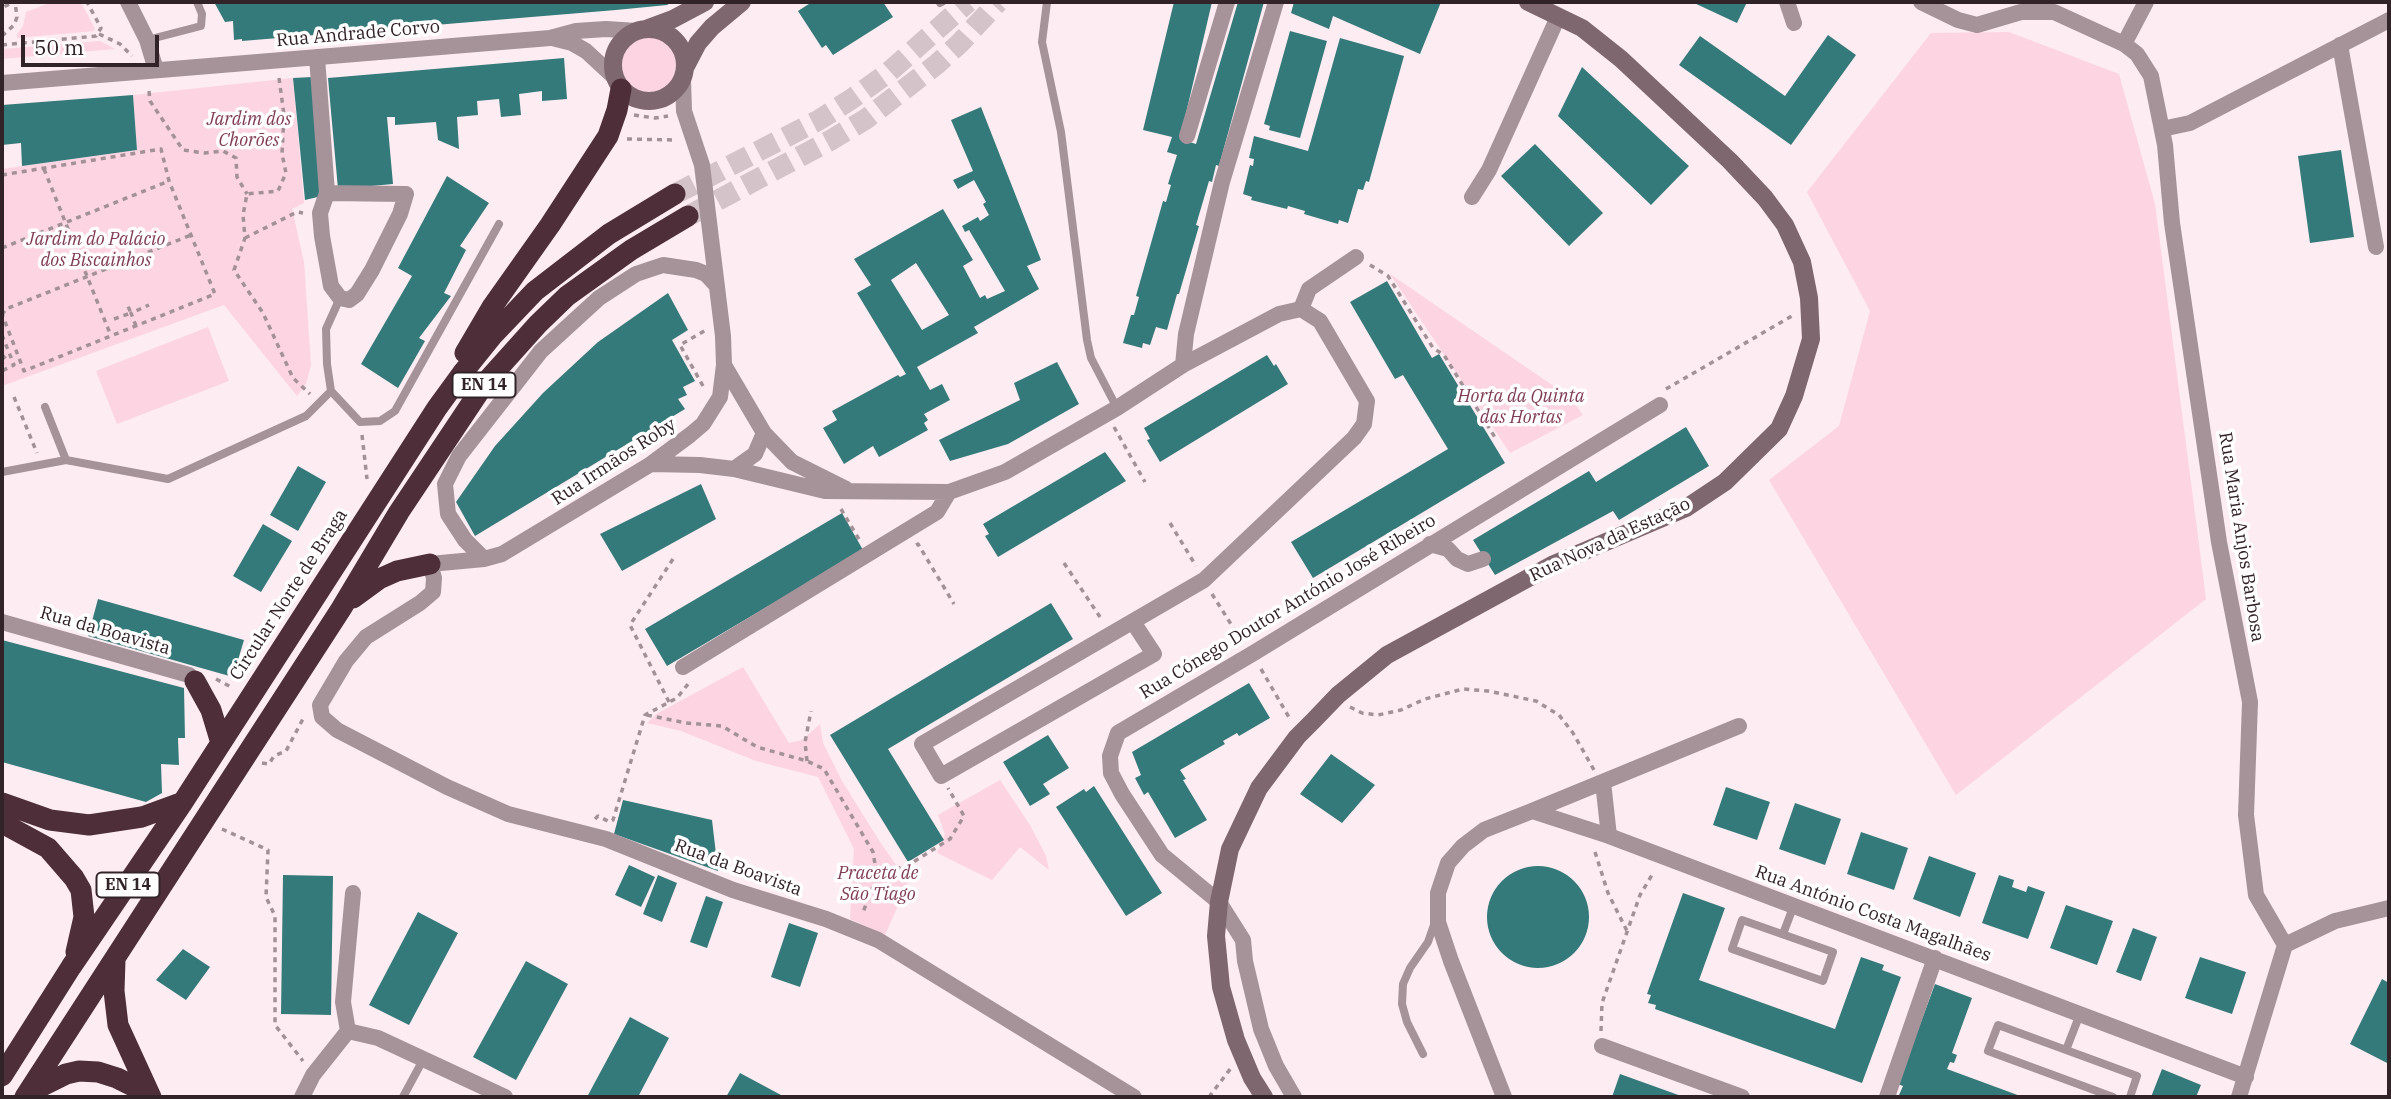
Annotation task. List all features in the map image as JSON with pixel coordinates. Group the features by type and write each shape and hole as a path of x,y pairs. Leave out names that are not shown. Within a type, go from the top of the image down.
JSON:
{"highway":[{"path":"437,408 492,307 608,136 617,110 617,82"},
{"name":"Circular Norte de Braga","path":"2,1076 71,967 183,802 437,408 493,335 536,291 576,257 675,194"},
{"name":"EN 14","path":"27,1095 341,609 461,416 511,353 568,296 631,250 688,216"},
{"path":"341,609 379,579 410,567 430,565"},
{"path":"203,678 221,743"},
{"path":"2,803 50,820 89,825 142,817 183,802"},
{"path":"2,823 48,848 81,890 84,916 71,967"},
{"path":"115,958 114,1001 118,1025 151,1097"},
{"path":"27,1095 66,1074 79,1071 98,1072 117,1078 136,1088 145,1097"}],"street":[{"path":"128,2 148,40 156,70"},
{"path":"705,2 673,19 627,36 614,54 617,82 632,98 647,102 662,100 674,92 698,43 712,27 742,2"},
{"path":"1187,136 1227,2"},
{"path":"1182,365 1186,334 1222,182 1276,2"},
{"name":"Rua Nova da Estação","path":"1264,1097 1236,1040 1221,987 1216,936 1219,902 1230,849 1259,788 1297,737 1338,695 1387,654 1554,564 1686,508 1725,482 1779,429 1794,396 1811,339 1810,312 1802,262 1785,225 1765,198 1730,161 1621,59 1582,28 1528,2"},
{"path":"1787,2 1794,23"},
{"path":"1921,2 1958,20 1978,25 2021,12 2054,12 2124,44 2146,2"},
{"path":"1472,197 1489,170 1558,17"},
{"path":"2162,129 2189,124 2389,20"},
{"path":"641,30 669,35 678,43 684,54 684,73"},
{"name":"Rua Andrade Corvo","path":"2,83 550,38 576,31 641,30"},
{"name":"Rua Andrade Corvo","path":"550,38 572,43 586,51 617,82"},
{"name":"Rua Maria Anjos Barbosa","path":"2124,44 2137,54 2151,76 2162,129 2172,223 2220,542 2250,702 2246,815 2256,895 2285,945"},
{"path":"2340,45 2376,247"},
{"path":"317,57 327,193 320,213 322,236 331,286 340,298 349,300 357,295 400,214 406,194 327,193"},
{"name":"Rua Irmãos Roby","path":"430,565 484,559 502,554 651,464 703,424 720,397 724,365 717,286 702,165 684,111 684,73"},
{"path":"1301,309 1309,289 1356,257"},
{"path":"484,559 465,540 448,514 445,484 459,456 541,351 600,298 636,274 663,265 696,270 706,274 717,286"},
{"path":"651,464 734,469 825,491 949,492 1005,472 1117,408 1182,365 1279,314 1301,309 1320,321 1367,401 1364,424 1354,438 1204,580 922,744 941,776 1154,654 1133,622"},
{"path":"724,365 764,433 792,462 851,491"},
{"name":"Rua Cónego Doutor António José Ribeiro","path":"1294,1097 1276,1066 1261,1030 1243,940 1219,902 1162,855 1111,773 1110,756 1118,733 1660,405"},
{"path":"734,469 755,454 764,433"},
{"path":"687,673 926,520 937,512 949,492"},
{"path":"1430,544 1448,549 1457,559 1468,564 1482,559"},
{"name":"Rua da Boavista","path":"430,565 433,592 366,637 346,661 321,711 337,730 447,787 508,814 606,839 733,890 826,919 878,940 1134,1097"},
{"name":"Rua da Boavista","path":"2,622 203,678"},
{"path":"1504,1097 1438,922 1438,893 1448,863 1463,846 1484,830 1740,726"},
{"path":"1603,782 1609,836"},
{"name":"Rua António Costa Magalhães","path":"1532,811 1609,836 2246,1077"},
{"path":"302,1097 313,1075 348,1031 343,1002 353,893"},
{"path":"2239,1097 2285,945 2335,921 2389,908"},
{"path":"1887,1097 1936,958"},
{"path":"348,1031 378,1038 505,1097"},
{"path":"1602,1045 1742,1097"}],"lane":[{"path":"148,40 201,26 202,14 197,2"},
{"path":"1047,2 1042,43 1060,132 1087,340 1091,358 1117,408"},
{"path":"340,298 326,329 331,391 360,422 380,421 395,411 499,224"},
{"path":"2,472 66,460 168,479 306,415 331,391"},
{"path":"45,407 66,460"},
{"path":"1783,934 1794,905"},
{"path":"1423,1054 1407,1022 1402,1004 1403,984 1410,968 1428,942 1438,912"},
{"path":"1742,920 1783,934 1833,952 1823,981 1732,949 1742,920"},
{"path":"2066,1050 2081,1013"},
{"path":"2113,1097 1988,1051 1998,1024 2137,1076 2130,1097"},
{"path":"403,1097 424,1058"}],"path":[{"path":"2,15 2,8 14,2 17,17 14,25 2,36"},
{"path":"87,2 100,28 99,34"},
{"path":"2,45 92,37 99,34 120,44 134,59"},
{"path":"247,194 278,191 286,173 282,154 284,115 279,78"},
{"path":"149,90 150,101 183,150 205,153 223,151 236,158 237,177 247,194 243,215 244,238 234,270 263,313 292,378 320,402"},
{"path":"629,114 654,118 675,114"},
{"path":"624,138 677,140"},
{"path":"2,175 161,149 169,181 191,235 215,294 24,371 2,315 6,309 191,235"},
{"path":"44,169 111,336"},
{"path":"2,247 169,181"},
{"path":"244,238 297,212 320,213"},
{"path":"1356,257 1388,276 1433,348 1444,355 1496,439"},
{"path":"127,304 136,326"},
{"path":"114,319 149,305"},
{"path":"1666,387 1797,313"},
{"path":"708,394 680,345 714,325"},
{"path":"2,336 6,356 14,365 3,370 2,364 6,356"},
{"path":"14,397 41,465"},
{"path":"360,422 369,477 361,488"},
{"path":"1114,425 1145,482"},
{"path":"838,504 863,546"},
{"path":"906,551 918,544 954,604"},
{"path":"669,702 630,625 673,559"},
{"path":"1065,563 1111,635"},
{"path":"1261,669 1295,728"},
{"path":"593,827 598,816 610,822 613,820 645,715 677,698 687,673"},
{"path":"203,678 232,690 239,678"},
{"path":"1350,707 1362,713 1378,715 1463,689 1536,701 1559,715 1603,782"},
{"path":"807,761 805,742 811,711"},
{"path":"645,715 722,726 757,747 807,761 824,769 873,852 877,876 863,911"},
{"path":"261,763 269,764 274,756 286,751 305,716"},
{"path":"877,876 910,864 950,839 964,816 941,776"},
{"path":"222,829 268,850 266,897 275,916 275,1025 303,1061"},
{"path":"1595,852 1608,893 1627,931"},
{"path":"1602,1045 1602,1003 1640,895 1652,875"},
{"path":"1209,1097 1233,1066"}],"green space":[{"path":"52,2 81,2 94,31 17,38 26,12"},
{"path":"2009,32 2119,74 2155,204 2206,599 1956,795 1769,480 1839,426 1870,311 1807,192 1931,33"},
{"path":"645,37 655,37 670,45 676,54 676,76 670,85 655,93 645,93 627,81 622,70 622,60 634,42"},
{"path":"100,41 115,49 2,59 2,49"},
{"name":"Jardim do Palácio dos Biscainhos","path":"293,78 304,203 292,209 304,262 311,365 306,384 297,396 224,305 2,386 2,169 137,150 133,95"},
{"name":"Horta da Quinta das Hortas","path":"1390,274 1571,398 1583,415 1510,453"},
{"path":"208,327 229,381 117,424 96,371"},
{"name":"Praceta de São Tiago","path":"743,667 789,743 802,740 820,724 823,743 842,781 880,842 896,865 914,870 885,935 850,919 854,849 818,777 756,761 681,731 647,723 658,713"},
{"path":"1000,780 1030,825 1046,856 1049,870 1020,847 992,880 937,853 945,834 938,815"}],"building":[{"path":"214,2 672,2 667,5 616,10 242,41 234,40 233,21 225,22"},
{"path":"812,2 883,2 893,17 833,55 826,45 822,48 798,11"},
{"path":"1174,2 1212,2 1180,139 1196,144 1238,2 1264,2 1219,166 1216,165 1212,182 1209,181 1196,225 1199,226 1167,330 1156,327 1150,345 1143,343 1142,348 1123,343 1131,315 1134,315 1139,297 1136,296 1163,201 1166,202 1171,185 1168,184 1177,155 1167,152 1172,137 1143,130"},
{"path":"1294,2 1441,2 1420,54 1333,16 1329,29 1291,13"},
{"path":"1692,2 1747,2 1737,23"},
{"path":"1290,31 1327,41 1300,138 1269,130 1270,126 1264,124"},
{"path":"1828,35 1856,55 1791,145 1679,65 1700,36 1785,96"},
{"path":"1340,38 1404,56 1369,182 1366,181 1363,190 1358,189 1348,223 1339,220 1338,224 1304,214 1305,211 1288,206 1287,209 1251,200 1252,197 1243,194 1250,165 1253,166 1254,159 1249,158 1254,136 1308,151"},
{"path":"564,58 567,99 542,101 542,91 519,94 521,115 501,117 499,99 477,101 478,115 457,117 459,149 438,140 436,122 395,125 395,117 387,117 393,184 338,189 328,78"},
{"path":"1582,67 1689,166 1651,205 1558,116"},
{"path":"312,77 322,196 305,200 293,78"},
{"path":"133,95 137,150 22,166 21,143 2,145 2,105"},
{"path":"981,107 1041,260 1027,266 1039,289 974,327 978,333 917,367 930,390 942,384 950,400 924,414 928,420 924,423 928,430 879,457 873,446 844,464 823,428 837,420 832,411 898,375 900,377 906,374 857,293 871,285 854,259 943,209 973,260 963,266 980,298 985,295 987,299 1005,291 969,230 965,232 962,226 978,217 980,221 989,215 983,204 986,202 974,180 958,189 953,180 973,171 951,120","holes":["916,263 949,315 922,330 891,280"]},
{"path":"1535,144 1603,213 1569,246 1501,176"},
{"path":"2341,150 2354,237 2310,243 2298,156"},
{"path":"447,176 489,203 460,246 466,250 444,293 451,296 419,338 425,341 398,388 361,364 412,276 398,268"},
{"path":"1387,281 1432,358 1439,354 1505,463 1313,578 1291,542 1448,449 1403,375 1395,379 1350,302"},
{"path":"668,293 688,330 672,340 695,381 683,387 687,395 678,399 685,409 475,536 456,502 495,446 543,393 598,342"},
{"path":"1267,355 1288,384 1160,462 1147,440 1150,439 1144,428"},
{"path":"1057,362 1079,404 1008,444 950,461 939,440 1020,400 1014,383"},
{"path":"1686,427 1709,466 1619,520 1613,511 1495,575 1473,540 1589,471 1596,482"},
{"path":"1105,452 1126,481 998,557 985,536 989,534 983,524"},
{"path":"298,466 326,482 298,531 270,515"},
{"path":"701,484 716,519 622,571 600,534"},
{"path":"842,513 863,550 667,666 645,629"},
{"path":"263,524 292,541 261,592 233,576"},
{"path":"98,599 244,640 233,677 88,636"},
{"path":"1051,603 1073,639 888,749 944,840 908,862 830,735"},
{"path":"2,640 184,688 185,738 178,738 179,765 161,764 162,793 146,802 2,762"},
{"path":"1249,683 1270,718 1239,736 1237,733 1223,741 1225,744 1180,770 1186,779 1183,780 1207,820 1175,838 1148,792 1144,795 1135,778 1141,775 1132,752"},
{"path":"1048,735 1069,768 1043,784 1050,794 1030,806 1003,762"},
{"path":"1331,754 1375,785 1342,823 1300,794"},
{"path":"1094,786 1162,893 1126,916 1056,807 1084,789 1086,792"},
{"path":"1726,787 1770,802 1757,840 1713,825"},
{"path":"623,800 712,820 718,871 614,834"},
{"path":"1795,803 1841,819 1825,865 1779,849"},
{"path":"1861,832 1908,848 1894,890 1847,874"},
{"path":"1929,856 1976,873 1960,917 1913,899"},
{"path":"629,865 655,877 641,907 615,895"},
{"path":"1538,866 1557,870 1574,881 1585,898 1589,917 1585,936 1574,953 1557,964 1538,968 1519,964 1502,953 1491,936 1487,917 1491,898 1502,881 1519,870"},
{"path":"283,875 333,876 331,1015 281,1014"},
{"path":"658,875 677,883 662,922 643,914"},
{"path":"1999,875 2014,880 2012,887 2026,892 2028,886 2045,892 2028,939 1982,923"},
{"path":"1683,893 1725,908 1699,980 1835,1029 1861,957 1884,965 1882,970 1901,977 1862,1083 1655,1009 1656,1005 1648,1003 1651,995 1647,994"},
{"path":"706,896 723,902 707,948 690,942"},
{"path":"2066,905 2113,921 2097,965 2050,948"},
{"path":"418,912 458,933 409,1025 369,1005"},
{"path":"789,923 818,933 800,987 771,977"},
{"path":"2133,928 2157,937 2141,981 2116,972"},
{"path":"183,949 210,967 186,1000 156,980"},
{"path":"2200,957 2246,972 2232,1014 2185,998"},
{"path":"526,961 568,984 516,1080 473,1057"},
{"path":"2382,979 2389,983 2389,1064 2350,1044"},
{"path":"1935,984 1972,998 1952,1053 1957,1055 1954,1063 1950,1062 1947,1069 2023,1097 1899,1095 1903,1086 1898,1084"},
{"path":"630,1017 669,1038 638,1097 587,1097"},
{"path":"2162,1069 2201,1085 2196,1097 2151,1097"},
{"path":"740,1073 781,1095 780,1097 726,1097"},
{"path":"1620,1074 1684,1097 1612,1097"}],"tunnel":[{"path":"675,194 819,120 853,98 889,72 968,2"},
{"path":"690,215 866,119 937,64 998,2"}],"park label":[{"name":"Jardim dos Chorões","path":"249,130"}]}
